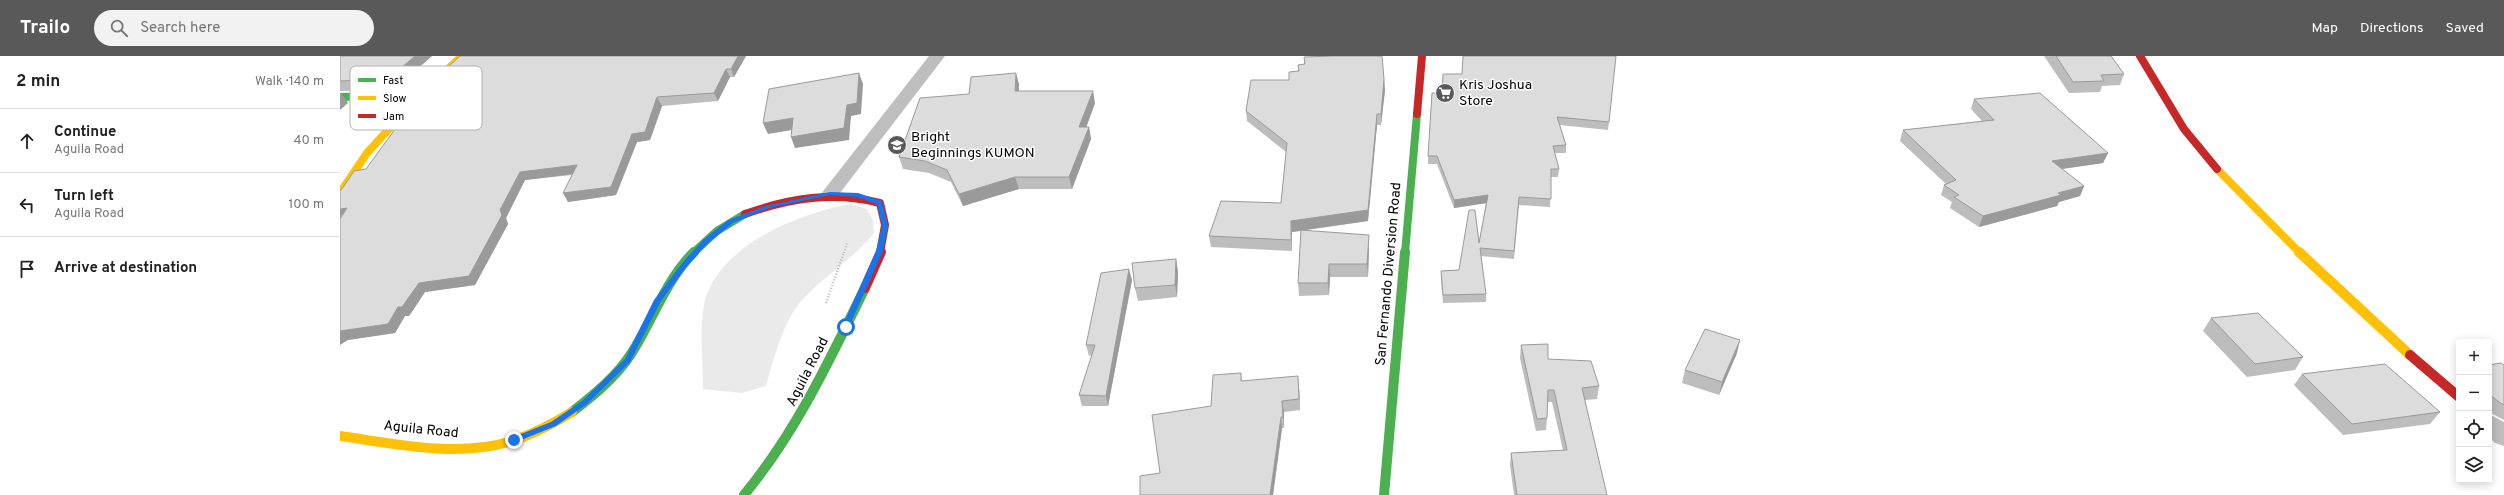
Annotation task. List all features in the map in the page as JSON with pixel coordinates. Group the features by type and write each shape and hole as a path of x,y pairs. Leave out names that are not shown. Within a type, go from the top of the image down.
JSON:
{"main road":[{"path":"451,66 462,56"},
{"name":"San Fernando Diversion Road","path":"1384,495 1422,56"},
{"path":"2140,56 2165,100 2202,154 2292,245 2382,331 2456,394"},
{"path":"340,97 350,97"},
{"path":"340,193 366,153 387,130"},
{"name":"Aguila Road","path":"340,436 444,449 479,448 514,440 554,424 584,403 628,360 658,300 685,263 705,241 730,222 768,207 830,194 858,195 880,203 885,226 879,251 828,368 804,414 759,480 744,495"}],"street":[{"path":"2492,426 2504,436"}],"lane":[{"path":"830,194 936,56"}],"shaded area":[{"path":"851,204 867,209 873,221 874,233 858,250 813,289 798,305 791,316 776,351 766,386 742,393 703,389 703,310 705,300 714,280 727,263 745,247 765,234 809,215"}],"building":[{"path":"340,56 415,56 403,66 350,66 350,81 340,81"},
{"path":"460,56 738,56 731,69 726,69 714,93 657,97 645,132 632,134 611,187 563,193 577,165 520,172 500,210 502,215 469,276 419,283 402,307 398,307 388,324 340,331 340,219 347,208 340,209 340,190 354,171 366,169 394,130 482,130 482,66 449,66"},
{"path":"1382,56 1384,79 1381,114 1377,114 1368,210 1291,221 1291,240 1209,236 1221,201 1281,203 1287,143 1246,111 1251,80 1289,80 1289,72 1299,71 1298,65 1305,64 1304,57"},
{"path":"1463,56 1616,56 1609,122 1557,117 1566,145 1553,146 1559,169 1551,169 1551,199 1519,197 1514,251 1480,248 1486,294 1443,295 1441,271 1459,270 1469,210 1475,210 1479,243 1488,195 1454,200 1437,156 1428,156 1432,93 1442,93 1443,74 1462,74"},
{"path":"2056,56 2111,56 2124,74 2101,75 2104,81 2073,82"},
{"path":"859,73 857,103 847,105 844,128 791,137 793,118 763,123 769,89"},
{"path":"1016,73 1015,91 1093,91 1079,127 1089,127 1069,177 1015,177 959,194 947,170 925,161 899,157 920,98 969,94 971,77"},
{"path":"2040,93 2108,153 2052,161 2084,186 2058,193 2061,195 1983,216 1954,197 1959,195 1944,185 1956,180 1903,130 1994,120 1974,99"},
{"path":"1301,230 1369,235 1367,264 1329,264 1328,283 1298,283"},
{"path":"1176,259 1175,285 1135,288 1132,263"},
{"path":"1129,269 1106,396 1079,395 1095,345 1086,345 1101,273"},
{"path":"2258,313 2303,357 2255,364 2211,318"},
{"path":"1705,329 1740,340 1722,382 1685,370"},
{"path":"1548,344 1548,359 1591,361 1599,386 1582,388 1607,495 1517,495 1511,453 1567,450 1554,390 1548,390 1547,418 1537,419 1521,345"},
{"path":"2501,363 2504,365 2504,405 2492,396 2492,364"},
{"path":"2385,364 2440,412 2352,424 2302,374"},
{"path":"1241,373 1241,381 1298,376 1299,399 1282,401 1283,417 1281,417 1270,495 1140,495 1140,476 1160,473 1152,415 1211,406 1213,375"}],"traffic: fast":[{"path":"340,97 350,97"},
{"path":"1384,495 1417,114"},
{"path":"572,412 601,388 627,360 662,295 681,267 692,254 730,221 745,214"},
{"path":"744,495 764,472 797,422 812,396 865,288"}],"traffic: slow":[{"path":"451,66 462,56"},
{"path":"340,193 367,153 388,130"},
{"path":"2217,169 2292,245 2410,355"},
{"path":"340,436 430,448 488,446 516,440 544,429 572,412"}],"traffic: jam":[{"path":"1417,114 1422,56"},
{"path":"2140,56 2184,129 2217,169"},
{"path":"745,214 778,203 812,197 846,196 880,203 885,222 884,241 879,257 865,288"},
{"path":"2410,355 2456,394"}],"place":[{"name":"Kris Joshua Store","path":"1445,93"},
{"name":"Bright Beginnings KUMON","path":"897,145"}],"route":[{"path":"514,440 554,424 584,403 628,360 658,300 685,263 705,241 730,222 768,207 797,199 830,194 858,195 880,203 885,226 879,251 864,290 846,327"}]}
